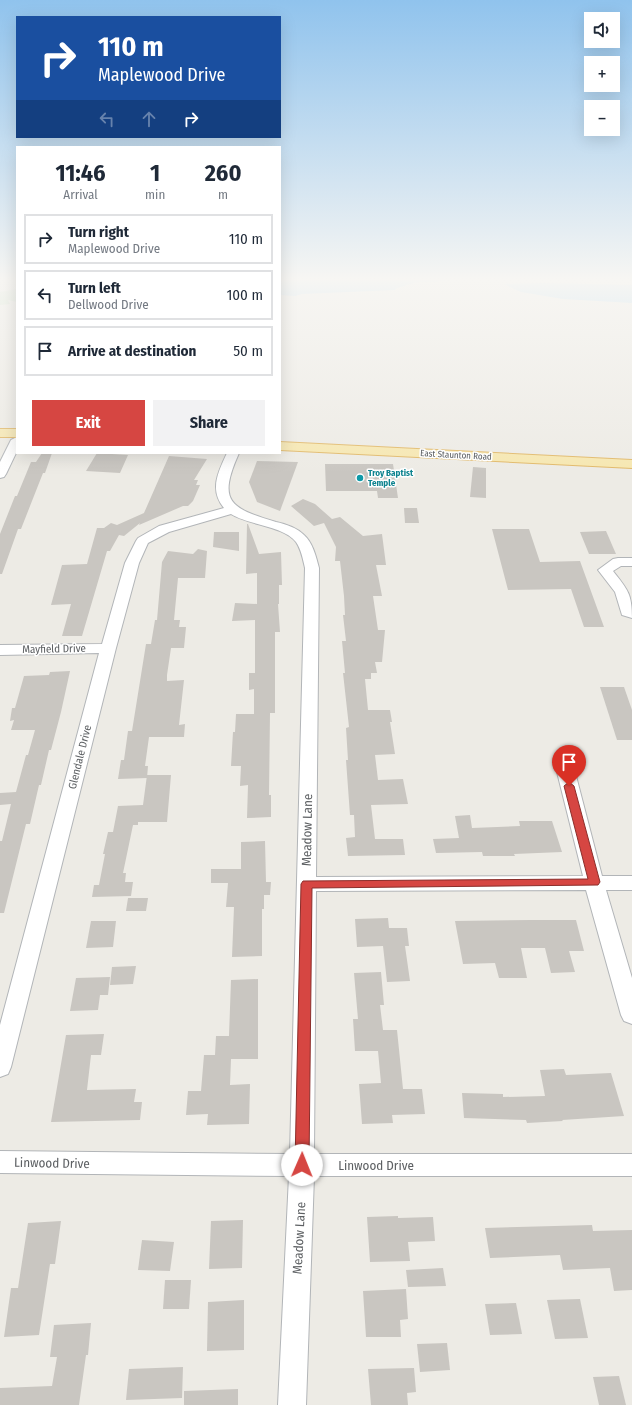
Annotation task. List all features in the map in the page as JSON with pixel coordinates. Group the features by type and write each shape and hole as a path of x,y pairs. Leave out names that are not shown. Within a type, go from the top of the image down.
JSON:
{"main road":[{"path":"0,433 16,433"},
{"name":"East Staunton Road","path":"281,446 632,464"}],"street":[{"path":"0,474 16,442"},
{"path":"232,510 222,498 221,489 222,481 233,454"},
{"name":"Glendale Drive","path":"0,1067 108,648 132,563 143,541 164,529 232,510"},
{"name":"Meadow Lane","path":"232,510 298,537 307,548 312,568 302,1165 292,1405"},
{"path":"632,562 618,562 605,570 627,592 627,612 632,614"},
{"name":"Mayfield Drive","path":"0,650 108,648"},
{"path":"566,772 594,882 632,1014"},
{"path":"306,884 632,883"},
{"name":"Linwood Drive","path":"0,1162 302,1165 632,1165"}],"building":[{"path":"41,454 52,454 21,529 18,529 2,574 0,574 0,534 15,496 17,496 31,462 36,462"},
{"path":"96,454 128,455 120,473 86,471"},
{"path":"169,456 207,459 194,480 198,480 196,485 200,485 193,501 188,506 183,506 139,525 140,523 124,536 119,535 110,551 107,551 82,636 62,636 71,604 51,605 62,565 87,564 97,528 104,528 111,523 117,525 144,513"},
{"path":"257,461 298,462 280,511 257,502 249,482"},
{"name":"Troy Baptist Temple","path":"325,464 393,464 398,498 378,498 377,491 326,491"},
{"path":"473,467 486,468 486,498 470,497"},
{"path":"303,499 315,504 332,519 340,517 363,536 382,534 386,565 376,565 382,596 373,596 378,630 385,630 382,662 375,662 377,673 371,673 371,679 365,679 368,710 390,710 392,722 390,722 395,754 375,755 378,780 403,779 408,804 371,805 375,839 403,839 405,855 348,856 346,838 355,837 354,815 350,815 346,760 348,760 346,728 349,727 343,673 345,673 342,641 346,641 343,615 345,615 344,596 340,561 335,561 336,547 324,523 314,526 291,506"},
{"path":"404,508 417,508 419,523 405,523"},
{"path":"247,524 259,554 281,552 282,585 279,585 278,604 280,632 275,632 275,713 270,713 269,795 271,795 271,817 247,818 248,785 240,786 241,766 231,766 233,732 235,732 236,714 254,714 254,689 249,690 249,673 255,673 255,620 232,621 235,603 257,604 257,573 246,574"},
{"path":"492,529 529,529 540,562 580,561 604,627 584,627 571,589 508,590"},
{"path":"606,531 616,554 589,554 580,532"},
{"path":"214,532 239,532 239,551 213,547"},
{"path":"198,549 207,551 205,578 178,578 174,620 180,620 179,627 186,627 184,648 171,648 167,675 167,681 184,680 179,725 185,724 184,737 149,737 145,766 148,766 147,778 118,779 121,760 124,760 128,731 132,731 146,644 151,644 155,620 157,620 162,562 168,551 193,554"},
{"path":"70,671 61,712 51,750 49,750 41,785 39,785 30,824 26,824 4,913 0,913 0,841 2,841 11,804 0,805 0,793 16,792 26,755 28,755 35,730 11,730 14,720 10,721 12,708 15,708 24,676 49,675 50,672"},
{"path":"600,687 624,687 632,710 632,740 617,740"},
{"path":"147,775 171,775 167,822 138,822 138,825 133,825 123,873 126,873 125,882 133,882 131,896 92,897 94,885 99,885 105,854 103,854 108,832 113,832 118,806 143,805"},
{"path":"470,815 472,828 520,826 519,821 552,821 562,852 514,854 515,856 483,856 482,852 436,853 433,839 459,838 455,816"},
{"path":"265,841 266,882 271,882 270,895 264,895 264,909 262,909 262,956 232,957 234,907 226,907 228,883 211,883 211,869 241,869 241,842"},
{"path":"128,898 148,898 146,911 126,911"},
{"path":"388,918 389,928 407,928 409,946 405,946 410,981 387,982 383,946 357,947 355,919"},
{"path":"576,920 584,951 569,951 575,972 551,973 545,948 521,948 527,978 499,978 495,963 463,964 455,921"},
{"path":"91,921 116,921 113,947 86,948"},
{"path":"136,966 133,984 110,985 112,967"},
{"path":"381,972 384,1005 380,1005 383,1030 397,1030 403,1089 422,1089 425,1114 392,1115 393,1123 362,1124 359,1084 381,1083 378,1051 355,1051 353,1019 358,1019 354,973"},
{"path":"110,977 108,995 100,995 98,1010 70,1011 76,978"},
{"path":"258,979 258,1059 231,1059 230,1085 250,1084 249,1124 207,1125 208,1114 186,1115 188,1091 201,1091 204,1055 215,1055 216,1036 229,1036 231,980"},
{"path":"104,1034 101,1055 91,1055 87,1090 136,1089 134,1102 142,1102 140,1120 51,1122 66,1035"},
{"path":"564,1069 566,1075 611,1073 624,1116 527,1123 526,1120 464,1118 462,1093 503,1094 503,1097 545,1096 540,1070"},
{"path":"398,1216 398,1218 433,1217 435,1241 408,1242 410,1261 370,1262 367,1217"},
{"path":"243,1220 242,1268 209,1269 211,1221"},
{"path":"61,1221 55,1264 50,1264 39,1335 4,1337 11,1288 18,1288 28,1223"},
{"path":"592,1225 593,1231 632,1230 632,1290 614,1291 610,1268 563,1270 560,1255 490,1258 485,1228"},
{"path":"142,1240 174,1242 170,1271 138,1270"},
{"path":"443,1268 446,1286 408,1287 406,1270"},
{"path":"165,1280 191,1280 189,1309 163,1309"},
{"path":"406,1289 408,1319 400,1320 401,1337 366,1337 363,1291"},
{"path":"580,1299 588,1338 555,1339 547,1300"},
{"path":"244,1300 244,1350 207,1351 208,1302"},
{"path":"516,1303 522,1334 490,1335 485,1304"},
{"path":"91,1323 88,1355 86,1355 79,1405 0,1405 0,1388 52,1386 57,1357 50,1357 54,1325"},
{"path":"447,1343 450,1370 420,1372 417,1344"},
{"path":"183,1367 182,1398 126,1400 129,1369"},
{"path":"414,1368 416,1392 407,1393 408,1405 371,1405 368,1369"},
{"path":"619,1376 626,1405 599,1405 593,1377"},
{"path":"238,1389 238,1405 184,1405 184,1391"}],"place":[{"name":"Troy Baptist Temple","path":"360,478"}],"route":[{"path":"302,1165 306,884 594,882 569,786"}]}
